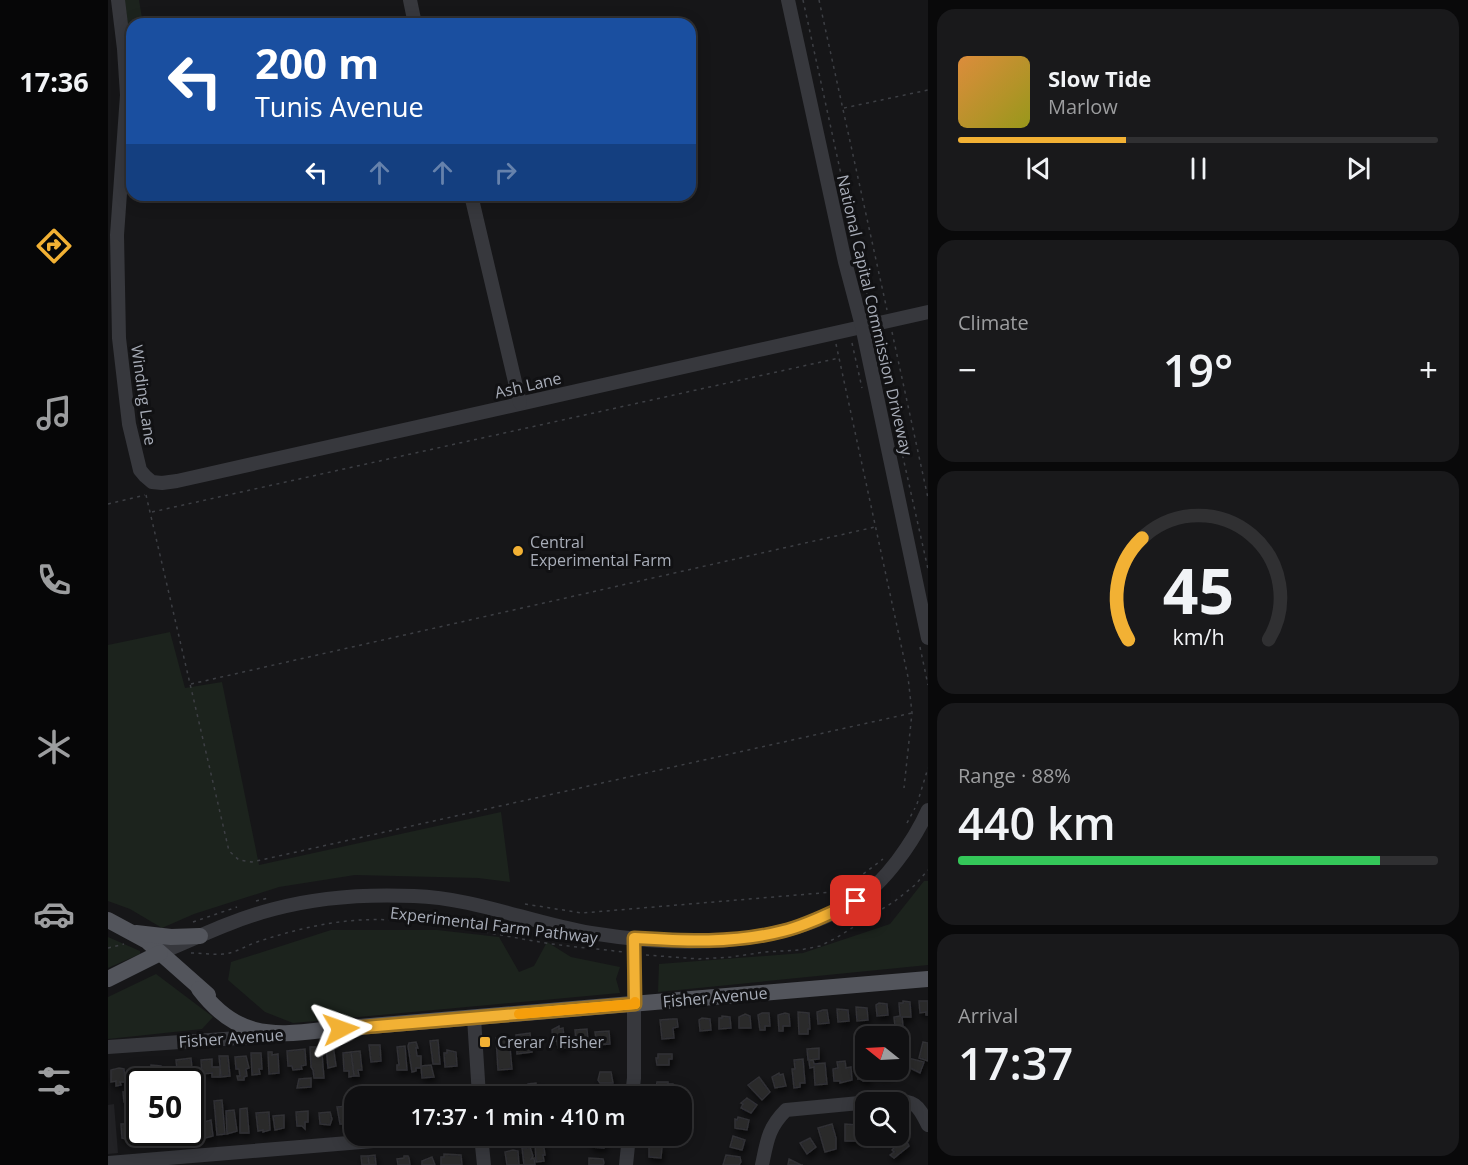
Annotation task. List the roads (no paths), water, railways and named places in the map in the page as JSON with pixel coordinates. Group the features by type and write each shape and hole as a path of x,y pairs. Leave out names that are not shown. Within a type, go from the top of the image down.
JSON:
{"main road":[{"path":"108,921 160,953 199,989 212,1005 234,1022 253,1030 288,1035"},
{"path":"131,937 171,937 194,930"},
{"path":"108,979 160,953"},
{"name":"Fisher Avenue","path":"288,1035 323,1030 928,979"},
{"path":"199,989 257,1021 284,1027 323,1030"}],"street":[{"name":"Winding Lane","path":"118,0 126,80"},
{"path":"410,0 414,18"},
{"name":"National Capital Commission Driveway","path":"788,0 923,638"},
{"name":"Winding Lane","path":"126,109 117,236 119,338 129,424 140,470 152,482"},
{"path":"472,201 520,403"},
{"name":"Ash Lane","path":"152,482 162,483 217,472 928,312"},
{"path":"160,953 194,930 303,903 370,896 415,896 461,900 590,933 694,942 743,939 783,931 814,921 856,901 876,885 911,842 928,810"},
{"path":"632,1086 634,938"},
{"path":"474,1018 478,1086"},
{"name":"Fisher Avenue","path":"108,1047 288,1035"},
{"path":"762,1165 768,1134 775,1121 786,1110 808,1106 891,1100 907,1101 920,1108 928,1125"},
{"path":"108,1163 344,1143"},
{"path":"482,1146 484,1165"},
{"path":"626,1165 628,1146"}],"place":[{"name":"Central Experimental Farm","path":"518,551"},
{"name":"Crerar / Fisher","path":"485,1042"}]}
